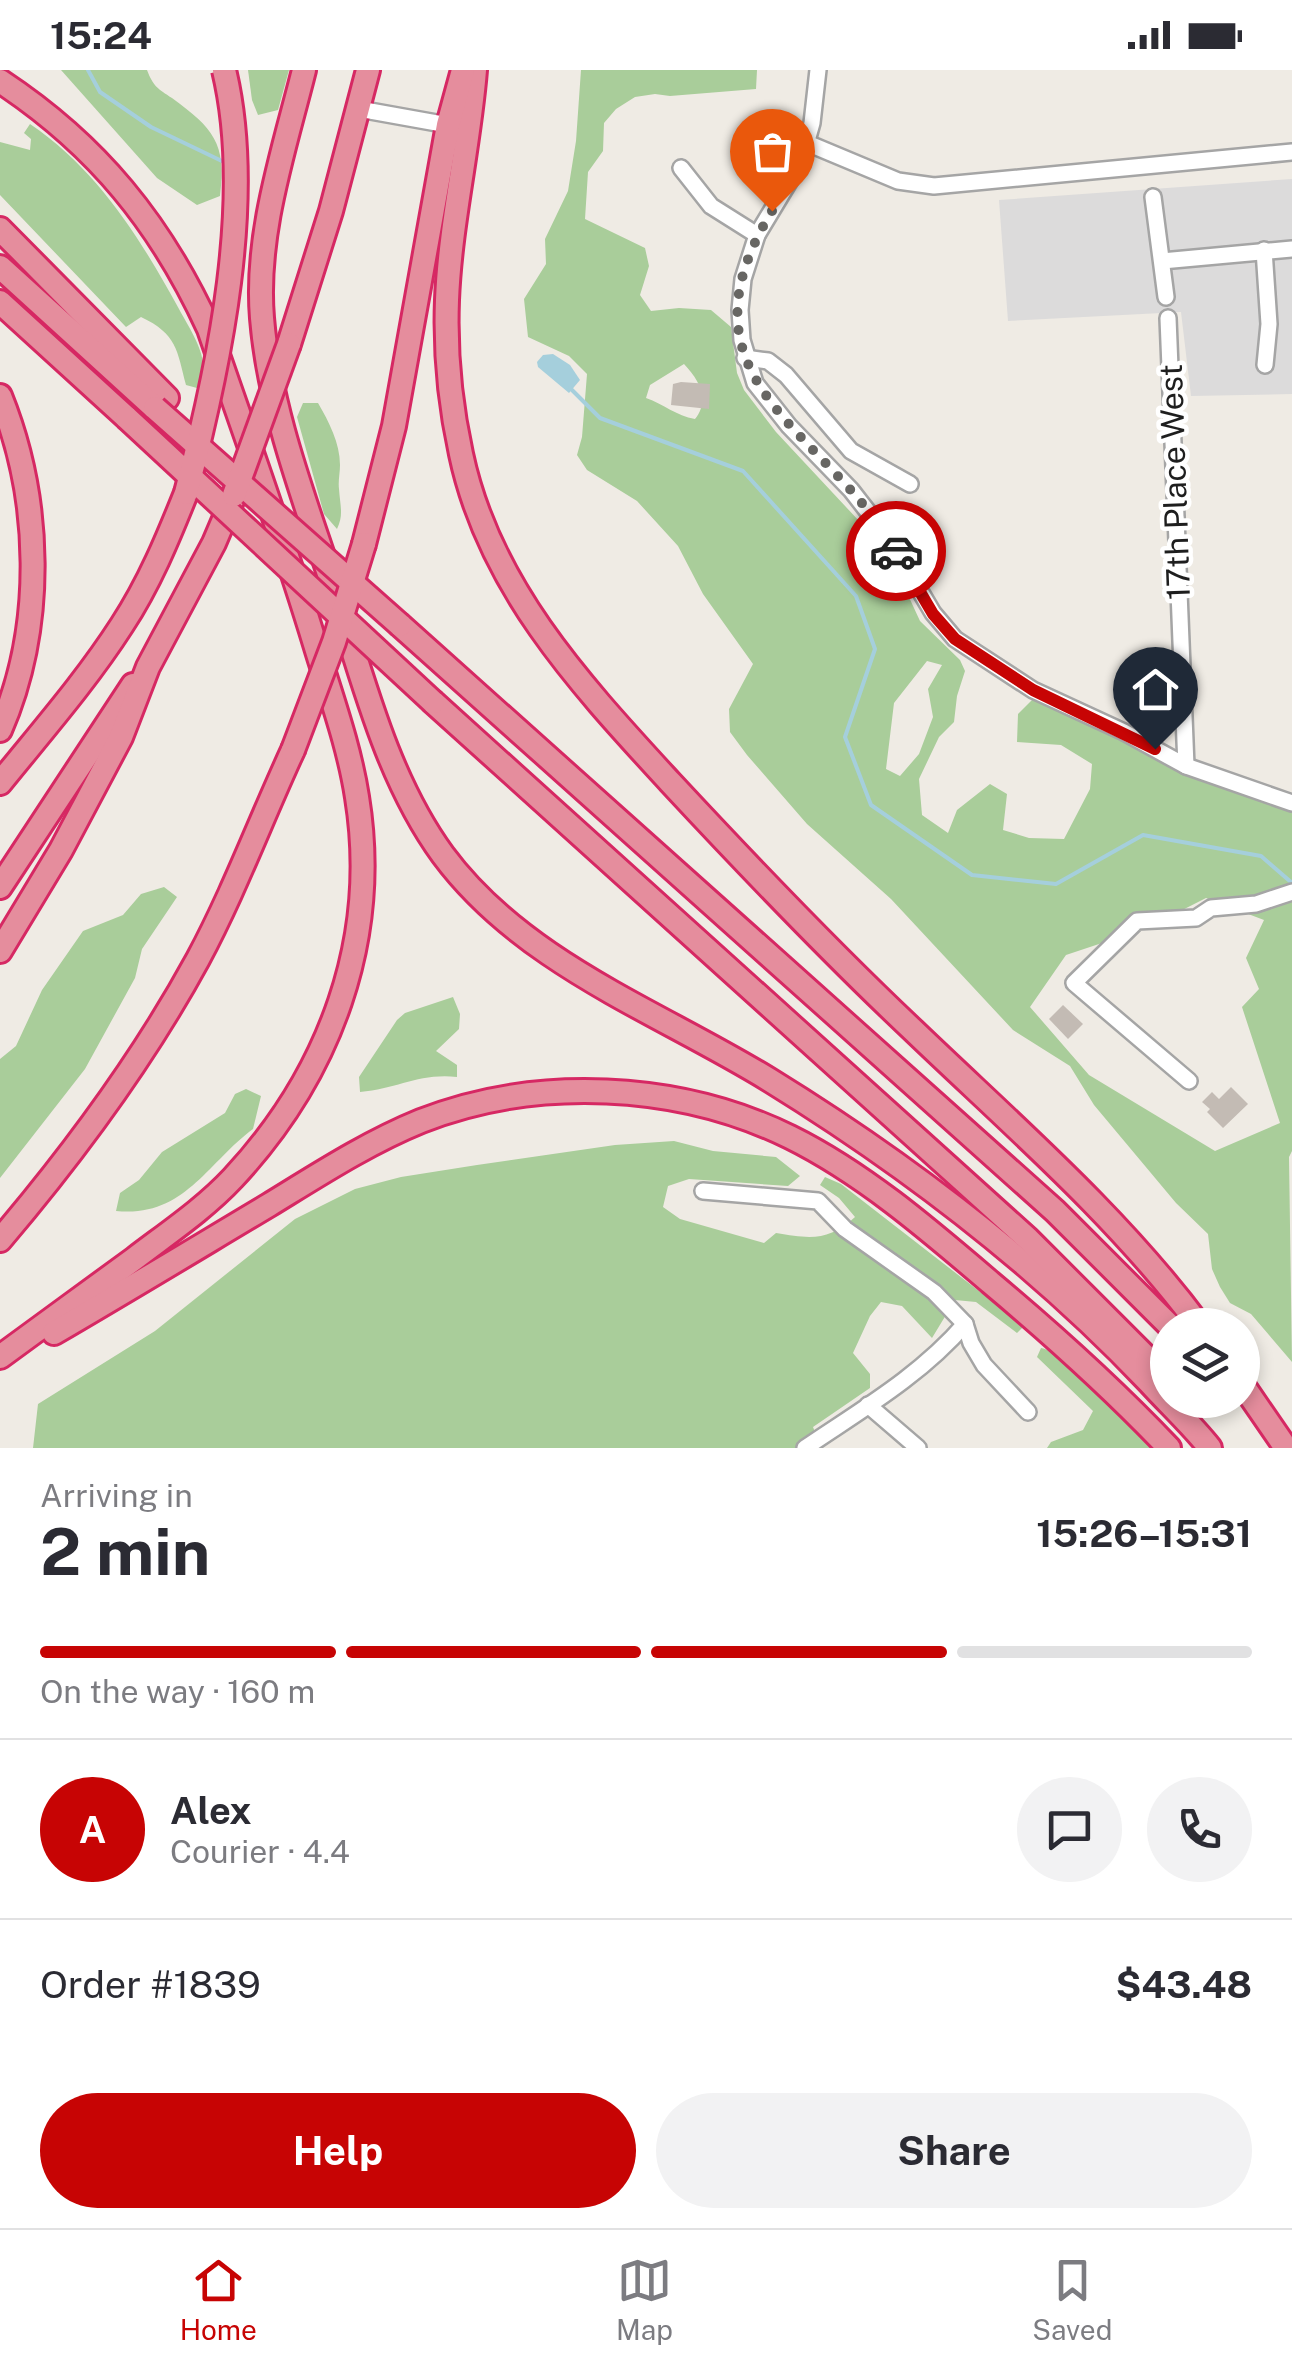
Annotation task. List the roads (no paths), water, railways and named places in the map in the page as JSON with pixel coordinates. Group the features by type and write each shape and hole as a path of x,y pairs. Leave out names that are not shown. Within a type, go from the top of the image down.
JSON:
{"highway":[{"path":"0,783 82,682 122,625 154,566 186,493 215,372 229,273 234,154 224,70"},
{"path":"304,70 269,216 262,288 268,358 290,456 383,735 407,796 444,856 498,912 567,965 764,1076 840,1125 981,1229 1050,1286 1124,1356 1210,1448"},
{"path":"0,950 87,803 121,737 148,667 214,543 234,496 289,344 368,70"},
{"path":"0,1240 122,1084 198,958 293,750 334,642 394,426 448,124 463,70"},
{"path":"475,70 450,261 448,364 469,488 512,588 591,694 769,888 1078,1186 1184,1308"},
{"path":"0,81 34,103 80,142 124,188 172,254 209,329 328,690 357,796 362,898 338,1010 322,1053 260,1148 209,1201 0,1357"},
{"path":"0,229 161,403"},
{"path":"0,267 161,403 400,626 1041,1199 1152,1308"},
{"path":"0,302 433,702 1028,1239 1150,1361"},
{"path":"0,396 22,466 33,546 26,633 16,684 0,730"},
{"path":"0,887 121,700 148,667"},
{"path":"0,1366 348,1157 411,1126 506,1098 616,1092 717,1110 789,1136 832,1162 939,1238 984,1276 1168,1448"},
{"path":"1260,1410 1286,1448"},
{"path":"1202,1418 1226,1448"},
{"path":"1250,1418 1276,1448"}],"street":[{"path":"818,70 802,162 757,235 746,264 740,325 756,383 789,426 852,490 890,540 933,614 955,639 1033,690 1186,766 1292,803"},
{"path":"359,109 448,124"},
{"path":"807,143 898,181 934,186 1292,152"},
{"path":"681,168 711,206 757,235"},
{"path":"1152,197 1166,296"},
{"path":"1162,261 1292,249"},
{"path":"1264,250 1269,324 1265,365"},
{"name":"17th Place West","path":"1168,318 1186,766"},
{"path":"746,358 768,361 786,374 850,451 910,484"},
{"path":"1189,1081 1074,983 1137,922 1196,918 1211,908 1256,904 1285,895"},
{"path":"703,1191 818,1200 845,1229 934,1292 966,1324 977,1354 1028,1412"},
{"path":"805,1448 941,1352 966,1324"},
{"path":"868,1405 918,1448"}],"water":[{"path":"553,354 570,365 580,380 569,393 538,367 543,355"}],"waterway":[{"path":"88,70 100,92 151,127 226,163"},
{"path":"570,388 600,418 743,471 856,596 875,649 845,737 871,805 972,875 1056,884 1143,835 1261,856 1292,883"}]}
